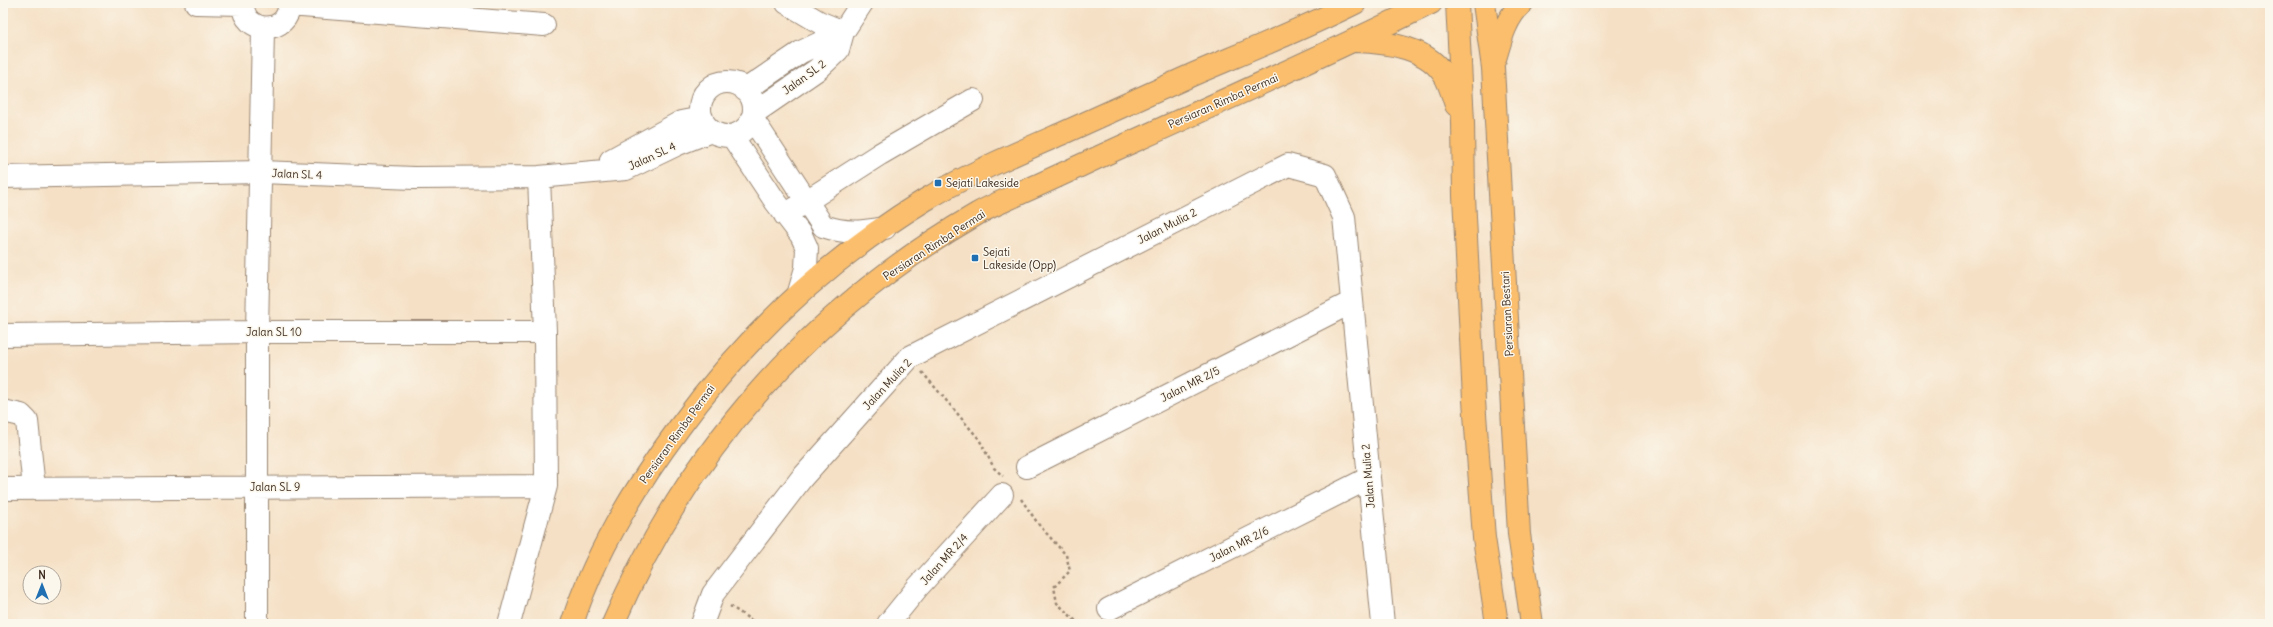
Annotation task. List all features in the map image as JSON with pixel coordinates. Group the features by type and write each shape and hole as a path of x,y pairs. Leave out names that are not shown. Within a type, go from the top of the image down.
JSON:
{"main road":[{"name":"Persiaran Rimba Permai","path":"572,624 596,567 628,505 664,449 704,394 749,342 799,292 843,258 926,200 1007,158 1355,3"},
{"name":"Persiaran Rimba Permai","path":"613,624 630,584 662,524 690,478 735,419 784,362 842,307 910,258 978,214 1355,41 1431,3"},
{"path":"1457,3 1463,122 1464,196 1474,400 1484,538 1497,624"},
{"name":"Persiaran Bestari","path":"1484,3 1493,68 1519,534 1532,624"},
{"path":"1493,68 1503,30 1516,9 1522,3"},
{"path":"1355,41 1400,45 1436,65 1446,78 1463,122"}],"street":[{"path":"196,3 242,4 246,18 251,23 264,29 271,28 284,20 289,4 544,25"},
{"path":"787,3 819,22 843,32"},
{"name":"Jalan SL 2","path":"753,116 818,69 838,50 843,32 862,3"},
{"path":"257,624 257,332 264,29"},
{"name":"Jalan SL 2","path":"745,90 800,52 843,32"},
{"path":"799,292 806,268 807,248 801,235 715,128 700,112 702,98 712,87 725,82 739,86 745,90 752,100 753,116 823,226 838,231 854,233 885,228"},
{"path":"785,215 880,154 973,100"},
{"path":"715,128 744,130 753,116"},
{"name":"Jalan SL 4","path":"3,177 261,172 414,178 539,177 590,171 681,122 715,128"},
{"name":"Jalan Mulia 2","path":"702,624 713,594 800,479 910,358 1288,165 1325,175 1344,217 1383,624"},
{"path":"509,624 546,486 545,332 539,177"},
{"name":"Jalan MR 2/5","path":"1028,467 1352,302"},
{"name":"Jalan SL 10","path":"3,336 257,332 545,332"},
{"path":"3,411 21,415 27,421 34,488"},
{"name":"Jalan MR 2/6","path":"1109,609 1369,478"},
{"name":"Jalan SL 9","path":"3,489 546,486"},
{"name":"Jalan MR 2/4","path":"888,624 918,587 1002,495"}],"path":[{"path":"713,594 757,624"}],"place":[{"name":"Sejati Lakeside","path":"938,183"},
{"name":"Sejati Lakeside (Opp)","path":"975,258"}]}
